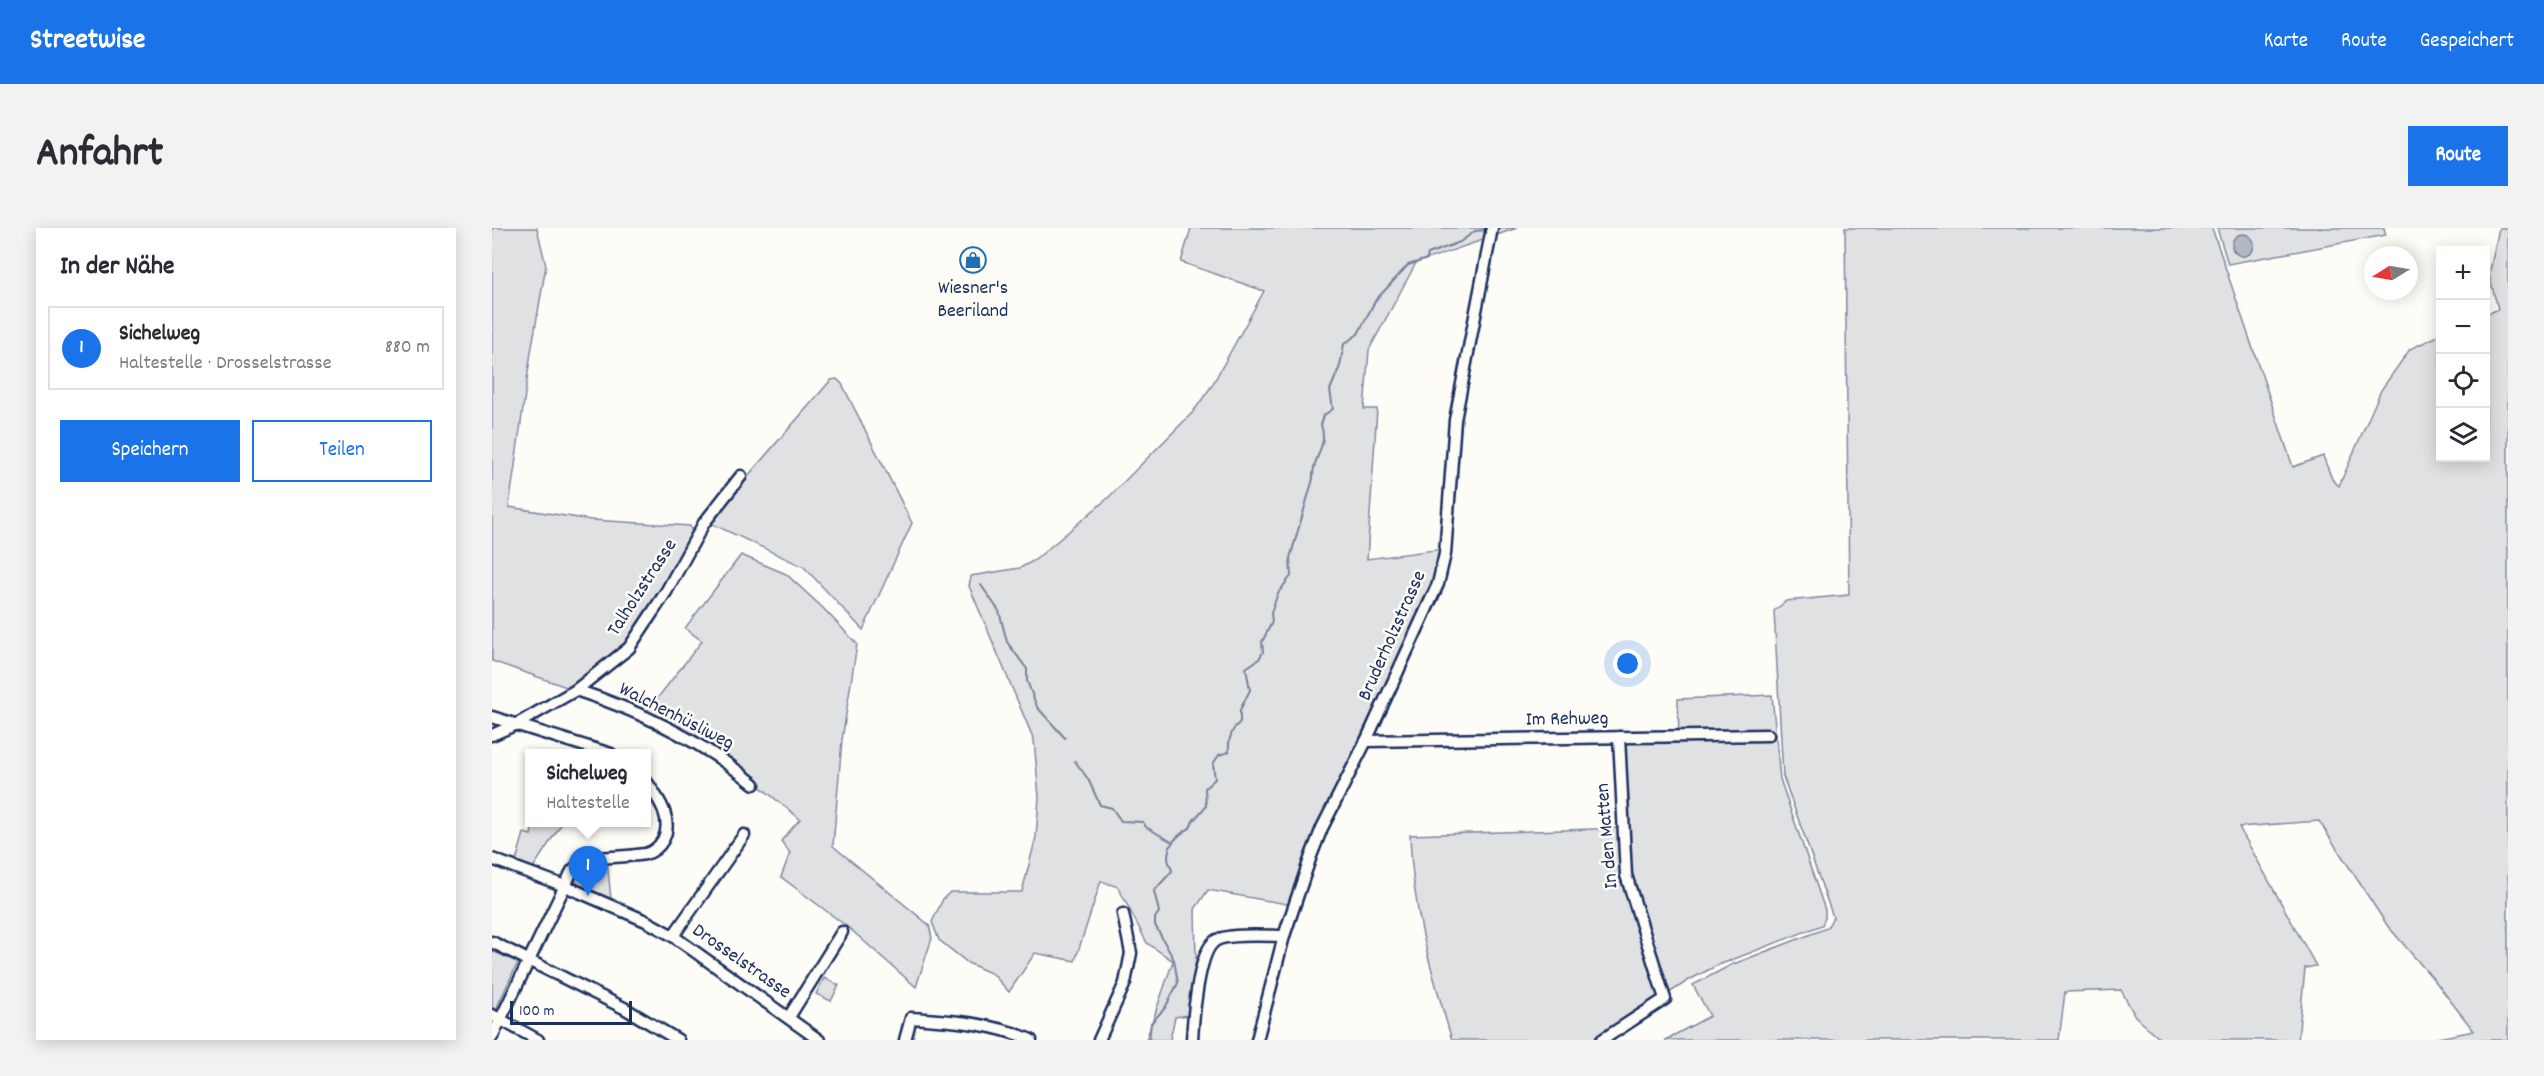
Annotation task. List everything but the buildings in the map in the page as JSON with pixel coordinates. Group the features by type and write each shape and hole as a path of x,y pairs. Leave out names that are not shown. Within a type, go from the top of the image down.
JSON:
{"street":[{"name":"Bruderholzstrasse","path":"1257,1040 1284,936 1322,828 1426,614 1442,569 1455,420 1492,228"},
{"name":"Talholzstrasse","path":"492,735 517,724 576,690 629,648 666,592 704,523 741,476"},
{"name":"Walchenhüsliweg","path":"576,690 650,719 706,748 754,784"},
{"path":"492,717 598,749"},
{"name":"Im Rehweg","path":"1366,741 1768,735"},
{"name":"In den Matten","path":"1602,1040 1665,999 1626,875 1619,737"},
{"path":"492,1037 496,1017 572,871 584,859 645,854 655,850 662,843 668,830 667,819 651,788"},
{"name":"Drosselstrasse","path":"673,936 744,835"},
{"name":"Drosselstrasse","path":"492,859 565,886 646,921 673,936 819,1040"},
{"path":"1099,1040 1125,983 1131,953 1123,914"},
{"path":"789,1017 842,932"},
{"path":"1192,1040 1195,1006 1207,950 1215,941 1224,938 1284,936"},
{"path":"492,942 624,1008 678,1040"},
{"path":"496,1017 538,1040"},
{"path":"905,1040 911,1018 963,1022 1006,1029 1030,1040"}],"shaded area":[{"path":"492,228 537,228 546,266 509,507 591,520 690,526 693,536 651,610 618,653 572,689 492,661"},
{"path":"1191,228 1517,228 1416,263 1369,350 1364,409 1377,409 1367,559 1442,549 1440,567 1292,905 1208,890 1195,909 1196,959 1189,1015 1175,1017 1170,1040 1146,1040 1173,961 1147,943 1118,887 1101,881 1075,961 1035,953 1009,992 993,974 968,963 939,940 932,922 943,899 950,892 1022,892 1036,837 1039,797 1034,740 969,586 971,576 1020,568 1035,560 1108,498 1193,412 1211,387 1264,291 1181,262"},
{"path":"1845,228 2212,228 2293,467 2323,456 2332,479 2339,486 2381,390 2410,349 2436,337 2436,462 2490,462 2490,313 2498,309 2490,270 2499,228 2508,228 2508,1040 2428,1040 2474,1031 2387,925 2319,821 2239,827 2316,966 2305,968 2298,1040 2161,1040 2135,1016 2121,990 2065,992 2059,1040 1665,1040 1710,1016 1693,985 1731,965 1827,928 1833,917 1783,776 1774,611 1786,601 1849,595"},
{"path":"2217,228 2384,228 2386,235 2228,264"},
{"path":"2243,234 2251,237 2254,245 2251,253 2243,256 2235,253 2232,245 2235,237"},
{"path":"837,379 842,384 912,523 863,630 804,567 708,522 831,380"},
{"path":"741,555 786,574 857,644 842,740 833,846 929,925 932,938 916,987 849,928 781,877 790,853 781,841 800,819 721,755 645,714 702,641 685,628"},
{"path":"1772,695 1780,779 1825,910 1822,925 1716,966 1689,980 1597,1040 1452,1040 1424,939 1414,888 1410,835 1625,828 1622,741 1679,739 1678,699"},
{"path":"533,827 559,827 533,868 516,861 524,833 531,835"},
{"path":"607,860 611,899 579,887 574,877 588,864"},
{"path":"492,951 518,962 496,1009 492,1008"},
{"path":"824,978 839,985 831,1001 816,994"}],"waterway":[{"path":"1149,1040 1151,1023 1165,1008 1178,983 1174,960 1155,925 1155,918 1159,912 1154,891 1172,871 1168,857 1172,843 1190,828 1206,806 1205,788 1215,779 1213,764 1219,755 1229,752 1230,736 1240,722 1240,710 1250,690 1246,668 1259,659 1263,652 1262,642 1272,622 1271,613 1278,593 1291,576 1290,558 1323,439 1321,425 1324,415 1333,409 1330,390 1340,366 1344,344 1358,334 1375,301 1408,265 1427,259 1428,254 1460,242 1475,231 1486,230"},
{"path":"981,585 999,611 1007,642 1027,669 1027,681 1037,707 1065,738"},
{"path":"1075,761 1088,779 1100,805 1112,808 1121,821 1143,822 1146,827 1172,842"}],"place":[{"name":"Wiesner's Beeriland","path":"973,260"},
{"name":"Sichelweg","path":"588,896"}]}
